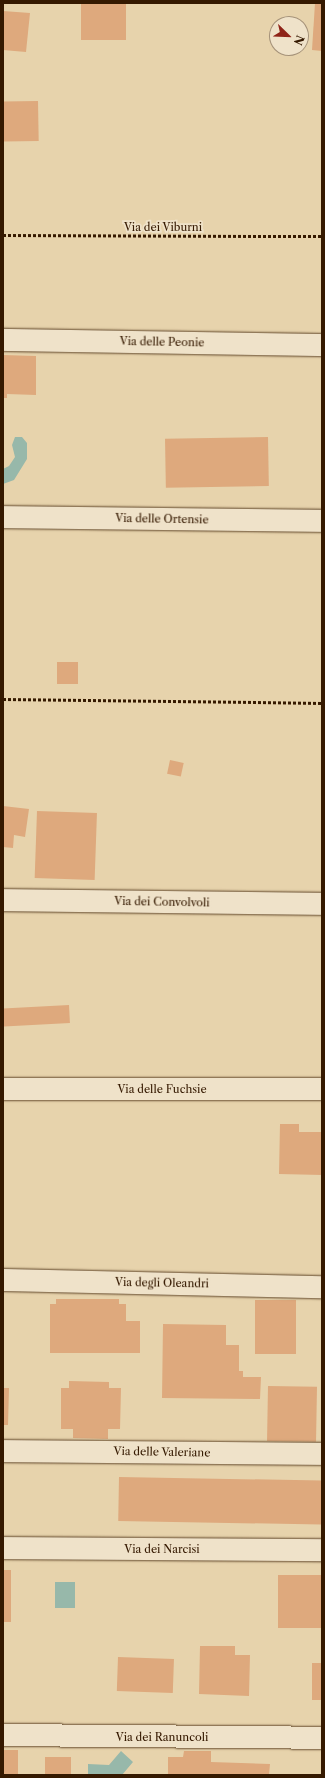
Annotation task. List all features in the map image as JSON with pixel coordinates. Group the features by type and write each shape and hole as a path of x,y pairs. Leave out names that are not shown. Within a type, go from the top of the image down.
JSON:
{"street":[{"name":"Via delle Peonie","path":"3,340 322,345"},
{"name":"Via delle Ortensie","path":"3,518 322,521"},
{"name":"Via dei Convolvoli","path":"3,900 322,904"},
{"name":"Via delle Fuchsie","path":"3,1089 322,1089"},
{"name":"Via degli Oleandri","path":"3,1280 322,1287"},
{"name":"Via delle Valeriane","path":"3,1451 322,1454"},
{"name":"Via dei Narcisi","path":"3,1548 322,1550"},
{"name":"Via dei Ranuncoli","path":"3,1736 322,1738"}],"path":[{"name":"Via dei Viburni","path":"3,235 322,236"},
{"path":"3,699 322,703"}],"shaded area":[{"path":"15,437 22,437 27,443 27,459 14,480 3,484 3,469 9,466 15,457 12,445"},
{"path":"55,1582 75,1582 75,1608 55,1608"},
{"path":"121,1751 133,1762 122,1775 88,1775 88,1764 109,1765"}],"building":[{"path":"81,3 126,3 126,40 81,40"},
{"path":"315,3 322,3 322,51 312,50"},
{"path":"3,11 30,13 26,52 3,50"},
{"path":"38,101 39,141 4,142 3,102"},
{"path":"3,355 36,356 36,395 7,394 7,398 3,398"},
{"path":"268,437 269,486 166,488 165,439"},
{"path":"57,662 78,662 78,684 57,684"},
{"path":"170,760 184,763 181,777 167,774"},
{"path":"3,806 29,809 25,837 14,835 13,848 3,847"},
{"path":"37,811 97,813 95,880 35,878"},
{"path":"69,1005 70,1023 4,1026 3,1008"},
{"path":"280,1124 299,1124 299,1132 322,1132 322,1175 279,1174"},
{"path":"56,1299 119,1299 119,1304 126,1304 126,1321 140,1321 140,1353 50,1353 50,1304 56,1304"},
{"path":"255,1300 296,1300 296,1354 255,1354"},
{"path":"163,1324 226,1325 226,1345 239,1345 239,1371 243,1371 243,1377 261,1377 260,1399 162,1398"},
{"path":"69,1381 109,1382 109,1388 121,1388 120,1429 108,1429 108,1439 73,1438 73,1429 61,1429 61,1388 69,1388"},
{"path":"268,1386 317,1387 316,1442 267,1441"},
{"path":"3,1388 9,1388 8,1425 3,1425"},
{"path":"119,1477 322,1481 321,1525 118,1521"},
{"path":"3,1570 11,1570 11,1622 3,1622"},
{"path":"278,1575 322,1575 322,1628 278,1628"},
{"path":"200,1646 235,1646 235,1655 250,1655 249,1696 199,1694"},
{"path":"118,1657 174,1659 173,1693 117,1691"},
{"path":"312,1663 322,1663 322,1700 312,1700"},
{"path":"3,1750 18,1750 18,1775 3,1775"},
{"path":"184,1751 211,1751 211,1762 270,1764 269,1775 168,1775 168,1757 183,1757"},
{"path":"45,1757 71,1757 71,1775 45,1775"}]}
